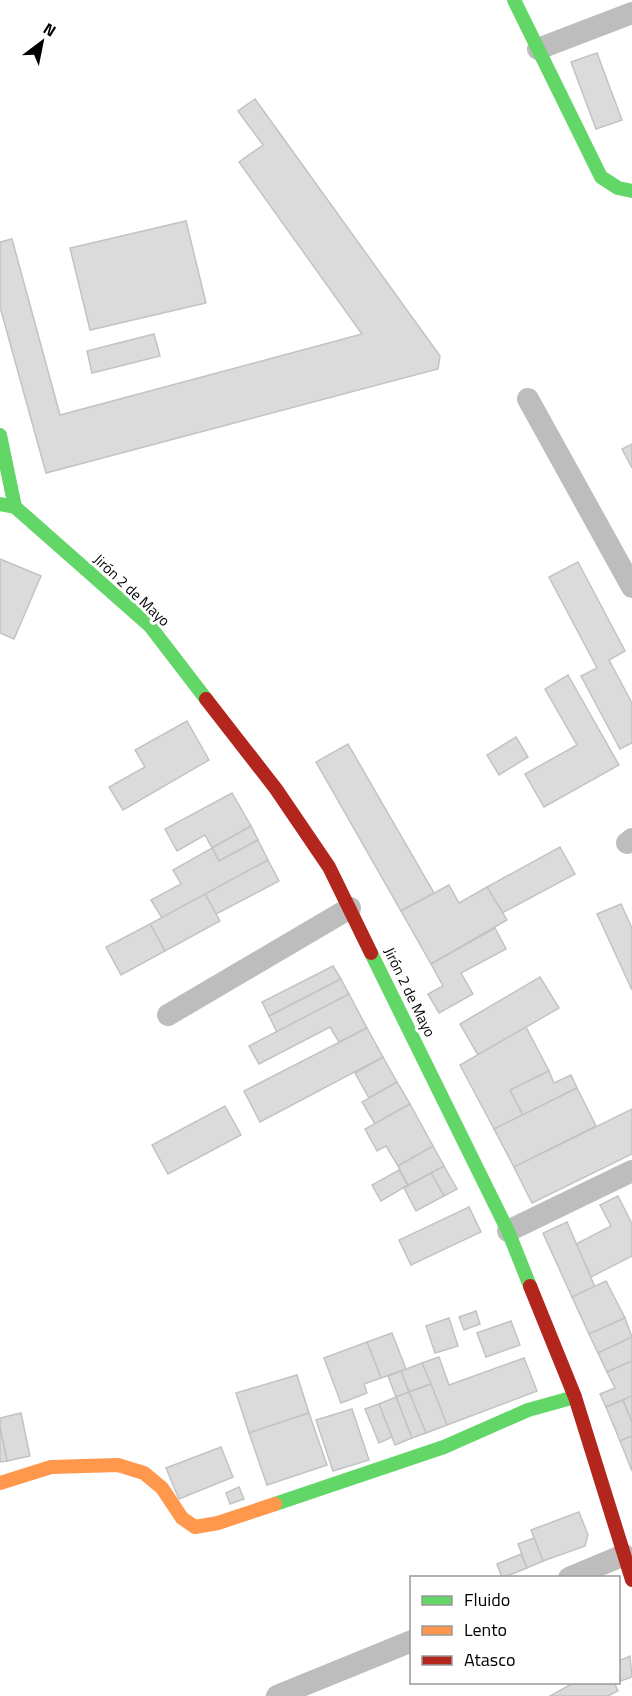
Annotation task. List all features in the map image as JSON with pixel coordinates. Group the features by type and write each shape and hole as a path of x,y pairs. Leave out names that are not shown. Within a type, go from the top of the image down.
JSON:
{"main road":[{"path":"514,0 601,177 618,188 632,190"},
{"path":"0,435 15,507 0,504"},
{"name":"Jirón 2 de Mayo","path":"15,507 150,626 276,789 329,867 508,1231 575,1396 632,1580"},
{"path":"0,1483 51,1467 118,1466 144,1473 162,1488 182,1518 195,1527 218,1523 433,1450 528,1410 575,1396"}],"street":[{"path":"538,49 632,13"},
{"path":"528,399 632,587"},
{"path":"168,1016 350,908"},
{"path":"508,1231 632,1171"},
{"path":"574,1576 624,1555"},
{"path":"277,1696 410,1641"}],"building":[{"path":"597,53 622,120 596,129 571,62"},
{"path":"255,99 440,356 438,369 46,473 0,307 0,242 12,239 60,415 362,334 239,162 263,145 238,111"},
{"path":"186,221 206,303 90,330 70,248"},
{"path":"154,334 160,356 92,373 87,351"},
{"path":"632,444 632,468 622,449"},
{"path":"0,559 41,576 14,639 0,633"},
{"path":"578,562 625,651 609,660 632,703 632,743 620,749 581,676 597,668 549,577"},
{"path":"568,675 619,765 544,807 525,774 577,745 545,689"},
{"path":"187,721 209,760 123,810 109,787 145,767 135,750"},
{"path":"516,737 528,757 499,775 487,755"},
{"path":"348,744 434,893 401,911 316,762"},
{"path":"232,793 251,826 212,848 205,835 177,851 165,829"},
{"path":"251,826 258,840 219,861 212,848"},
{"path":"258,840 268,860 162,918 151,900 181,884 173,870 212,848 219,861"},
{"path":"560,847 575,874 502,913 487,887"},
{"path":"268,860 279,881 216,914 205,894"},
{"path":"449,885 459,903 487,887 507,920 431,964 401,911"},
{"path":"205,894 220,921 165,951 150,924"},
{"path":"621,904 632,928 632,990 597,914"},
{"path":"150,924 165,951 121,975 106,947"},
{"path":"495,928 506,949 461,973 473,994 439,1013 428,994 443,986 431,964"},
{"path":"333,966 341,979 269,1016 262,1002"},
{"path":"540,977 559,1008 478,1055 460,1024"},
{"path":"341,979 349,994 277,1032 269,1016"},
{"path":"349,994 367,1028 339,1042 330,1027 259,1064 249,1046"},
{"path":"526,1027 549,1071 510,1090 523,1115 494,1129 460,1065"},
{"path":"367,1028 383,1057 260,1122 244,1091"},
{"path":"383,1057 397,1082 369,1098 355,1073"},
{"path":"549,1071 554,1083 571,1075 577,1088 523,1115 510,1090"},
{"path":"397,1082 410,1104 375,1124 362,1102"},
{"path":"577,1088 596,1126 514,1167 494,1129"},
{"path":"410,1104 433,1146 398,1166 386,1146 377,1151 365,1129"},
{"path":"225,1106 241,1135 168,1174 152,1145"},
{"path":"632,1109 632,1154 532,1203 514,1167"},
{"path":"433,1146 444,1166 408,1185 398,1166"},
{"path":"444,1166 457,1189 444,1196 431,1173"},
{"path":"399,1170 408,1185 381,1201 372,1185"},
{"path":"431,1173 444,1196 416,1211 404,1188"},
{"path":"618,1196 632,1224 632,1256 591,1277 576,1244 611,1226 600,1205"},
{"path":"469,1207 481,1232 411,1265 399,1240"},
{"path":"567,1222 595,1287 572,1297 543,1233"},
{"path":"606,1281 625,1318 589,1334 572,1297"},
{"path":"476,1311 480,1324 464,1330 459,1317"},
{"path":"449,1318 458,1346 435,1353 426,1326"},
{"path":"625,1318 632,1337 598,1353 589,1334"},
{"path":"511,1321 520,1345 486,1357 477,1333"},
{"path":"392,1333 406,1369 381,1378 367,1342"},
{"path":"632,1337 632,1361 607,1372 598,1353"},
{"path":"367,1342 381,1378 364,1384 367,1393 341,1403 324,1358"},
{"path":"439,1357 449,1385 524,1358 537,1391 447,1425 422,1363"},
{"path":"632,1361 632,1396 606,1407 600,1394 615,1388 607,1372"},
{"path":"422,1363 431,1384 409,1392 401,1371"},
{"path":"401,1371 409,1392 396,1397 388,1376"},
{"path":"297,1375 309,1413 249,1433 236,1393"},
{"path":"431,1384 447,1425 426,1433 409,1392"},
{"path":"409,1392 426,1433 412,1438 396,1397"},
{"path":"632,1396 632,1423 623,1400"},
{"path":"396,1397 412,1438 395,1445 379,1404"},
{"path":"623,1400 632,1423 632,1436 620,1441 606,1407"},
{"path":"379,1404 392,1437 379,1443 365,1409"},
{"path":"352,1409 369,1460 333,1471 316,1420"},
{"path":"21,1413 30,1456 7,1461 0,1418"},
{"path":"309,1413 327,1465 267,1485 249,1433"},
{"path":"0,1427 7,1461 0,1462"},
{"path":"632,1436 632,1471 620,1441"},
{"path":"221,1447 233,1477 179,1499 166,1468"},
{"path":"239,1487 244,1499 230,1504 226,1493"},
{"path":"579,1512 588,1535 585,1546 543,1561 531,1530"},
{"path":"534,1538 543,1561 527,1568 518,1544"},
{"path":"521,1554 527,1568 501,1576 497,1564"},
{"path":"630,1656 632,1677 620,1681 620,1660"},
{"path":"571,1684 615,1684 618,1691 608,1696 550,1696"}],"traffic: fast":[{"path":"514,0 601,177 618,188 632,191"},
{"path":"0,435 15,507"},
{"path":"0,504 15,507 150,626 206,699"},
{"path":"371,953 508,1231 530,1286"},
{"path":"275,1504 444,1447 528,1410 575,1397"}],"traffic: slow":[{"path":"0,1483 51,1467 118,1465 144,1473 162,1488 182,1518 195,1527 218,1523 275,1504"}],"traffic: jam":[{"path":"206,699 276,789 329,867 371,953"},
{"path":"530,1286 575,1397 632,1580"}]}
